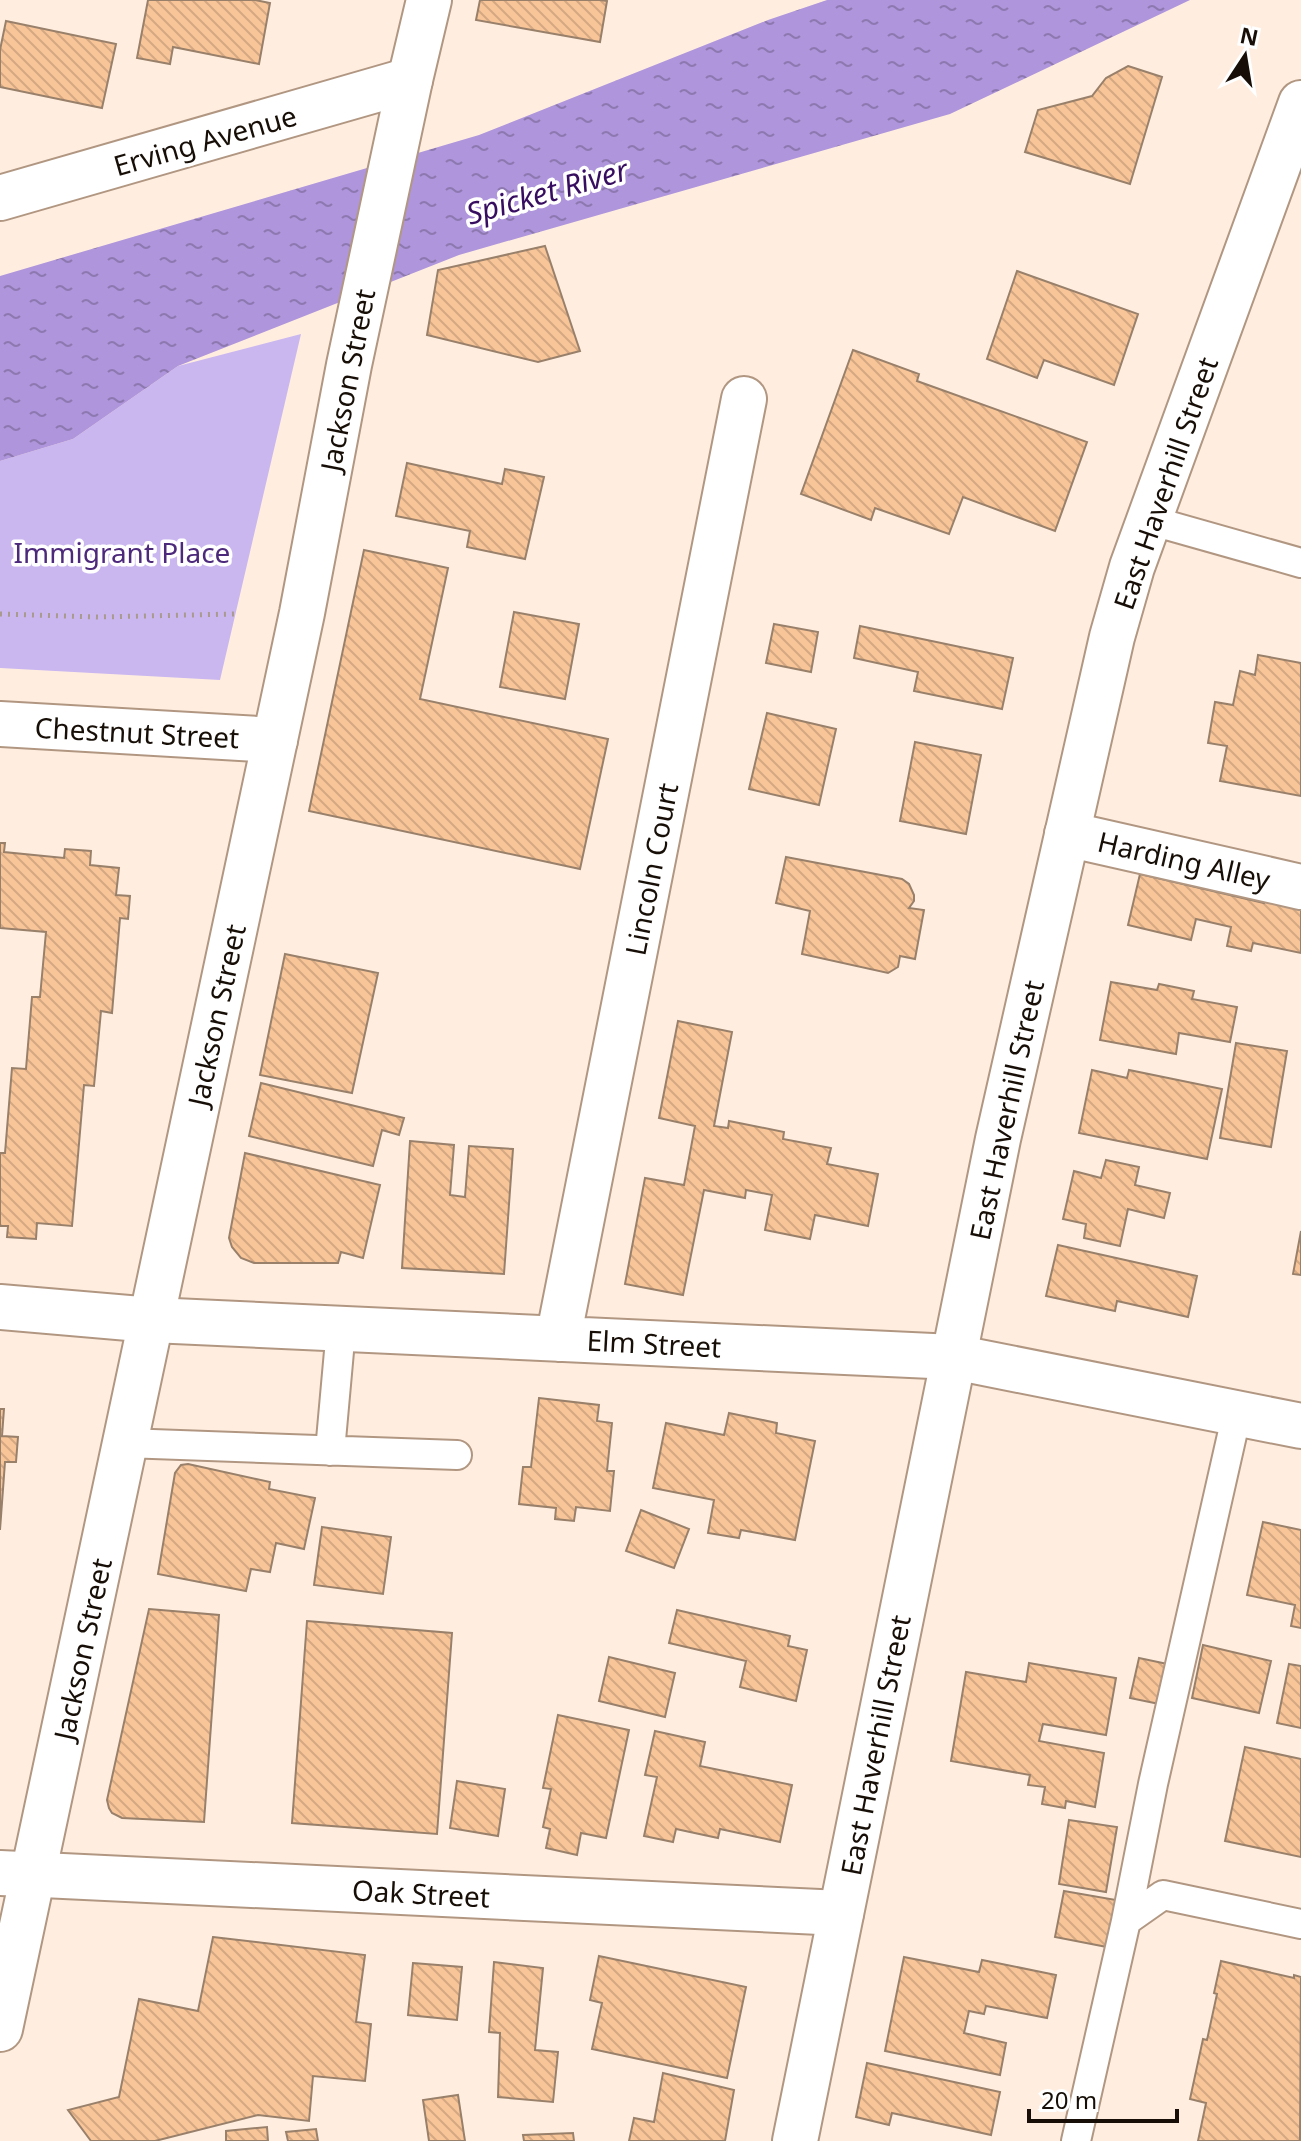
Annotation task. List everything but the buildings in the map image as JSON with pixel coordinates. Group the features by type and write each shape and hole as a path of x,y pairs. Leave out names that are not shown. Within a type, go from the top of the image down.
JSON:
{"main road":[{"name":"Jackson Street","path":"0,2029 17,1874 125,1443 302,613 349,365 429,0"},
{"name":"Erving Avenue","path":"0,198 406,98"},
{"name":"East Haverhill Street","path":"795,2141 998,1139 1112,637 1132,567 1301,103"},
{"name":"Lincoln Court","path":"558,1339 744,399"},
{"name":"Chestnut Street","path":"0,724 275,740"},
{"name":"Harding Alley","path":"1067,834 1301,887"},
{"name":"Elm Street","path":"0,1307 152,1320 954,1357 1301,1426"},
{"name":"Oak Street","path":"17,1874 841,1913"}],"lane":[{"path":"1149,520 1301,563"},
{"path":"330,1451 341,1329"},
{"path":"1076,2141 1237,1413"},
{"path":"125,1443 457,1455"},
{"path":"1126,1921 1163,1895 1301,1924"}],"path":[{"path":"0,614 98,617 235,614"}],"green space":[{"name":"Immigrant Place","path":"301,334 220,680 0,668 0,461 73,439 178,366"}],"water":[{"name":"Spicket River","path":"827,0 1190,0 950,114 459,255 178,366 73,439 0,461 0,276 479,135 768,20"}]}
